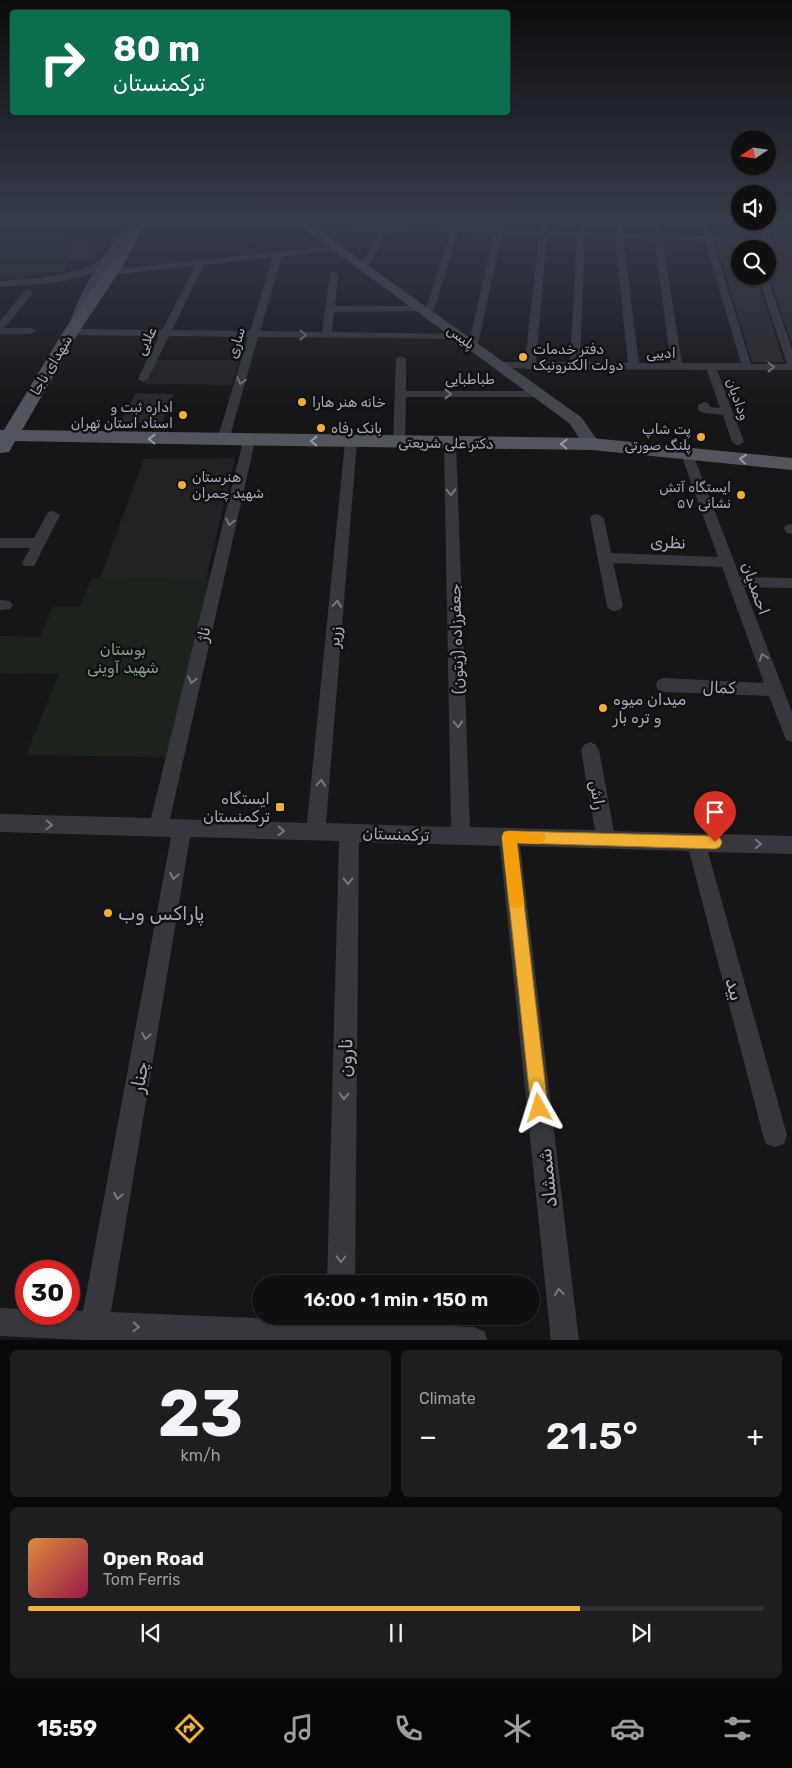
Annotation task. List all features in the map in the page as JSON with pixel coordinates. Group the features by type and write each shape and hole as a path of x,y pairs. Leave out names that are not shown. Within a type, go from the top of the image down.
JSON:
{"main road":[{"name":"شهدای ناجا","path":"0,451 5,435 74,328 100,283"},
{"name":"پلیس","path":"384,283 575,420 592,444"},
{"name":"دکتر علی شریعتی","path":"5,435 249,441 592,444 792,464"}],"street":[{"name":"علایی","path":"143,379 191,283"},
{"name":"ساری","path":"224,440 270,283"},
{"path":"327,335 333,283"},
{"path":"330,309 425,312 436,283"},
{"path":"473,346 487,283"},
{"path":"530,366 538,283"},
{"path":"575,366 579,283"},
{"path":"624,283 634,366"},
{"path":"665,283 677,366"},
{"path":"722,283 747,367"},
{"path":"765,285 792,365"},
{"path":"0,329 28,292"},
{"path":"74,328 166,333 352,335 384,340 460,336"},
{"path":"0,329 31,331"},
{"path":"350,347 352,335"},
{"path":"399,442 400,359"},
{"name":"ادیبی","path":"499,365 710,367 792,365"},
{"name":"ودادیان","path":"710,367 738,442"},
{"name":"طباطبایی","path":"400,394 540,394"},
{"path":"704,405 704,410 727,412"},
{"name":"ناژ","path":"158,828 249,441"},
{"name":"زریر","path":"316,832 351,442"},
{"name":"جعفرزاده (زیتون)","path":"450,443 461,836"},
{"name":"احمدیان","path":"687,454 792,735"},
{"path":"29,563 53,515"},
{"path":"597,518 615,606"},
{"path":"0,543 39,543"},
{"name":"نظری","path":"606,558 728,562"},
{"path":"735,582 792,583"},
{"name":"کمال","path":"664,685 775,690"},
{"name":"راش","path":"590,750 606,840"},
{"name":"ترکمنستان","path":"0,824 792,845"},
{"name":"چنار","path":"95,1326 182,828"},
{"name":"نارون","path":"341,1275 349,833"},
{"name":"شمشاد","path":"509,837 565,1340"},
{"name":"بید","path":"696,842 775,1136"},
{"path":"0,1322 95,1326 340,1326 474,1340"}],"shaded area":[{"path":"155,360 239,360 232,385 144,384"},
{"path":"235,458 206,579 100,578 144,459"}],"green space":[{"name":"بوستان شهید آوینی","path":"92,578 211,579 166,757 26,755 59,674 0,673 0,636 40,637 53,607 80,607"}],"building":[{"path":"728,283 731,283 731,285 759,285 784,362 752,362"},
{"path":"776,283 792,283 792,343 772,285 776,285"},
{"path":"135,393 174,394 162,423 121,423"}],"slow traffic":[{"path":"516,902 509,837 539,838"}],"place":[{"name":"دفتر خدمات دولت الکترونیک","path":"523,357"},
{"name":"خانه هنر هارا","path":"302,402"},
{"name":"اداره ثبت و اسناد استان تهران","path":"183,415"},
{"name":"بانک رفاه","path":"321,428"},
{"name":"پت شاپ پلنگ صورتی","path":"701,437"},
{"name":"هنرستان شهید چمران","path":"182,485"},
{"name":"ایستگاه آتش نشانی ۵۷","path":"741,495"},
{"name":"میدان میوه و تره بار","path":"603,708"},
{"name":"ایستگاه ترکمنستان","path":"280,807"},
{"name":"پاراکس وب","path":"108,913"}],"route":[{"path":"539,1108 509,837 715,842"}]}
